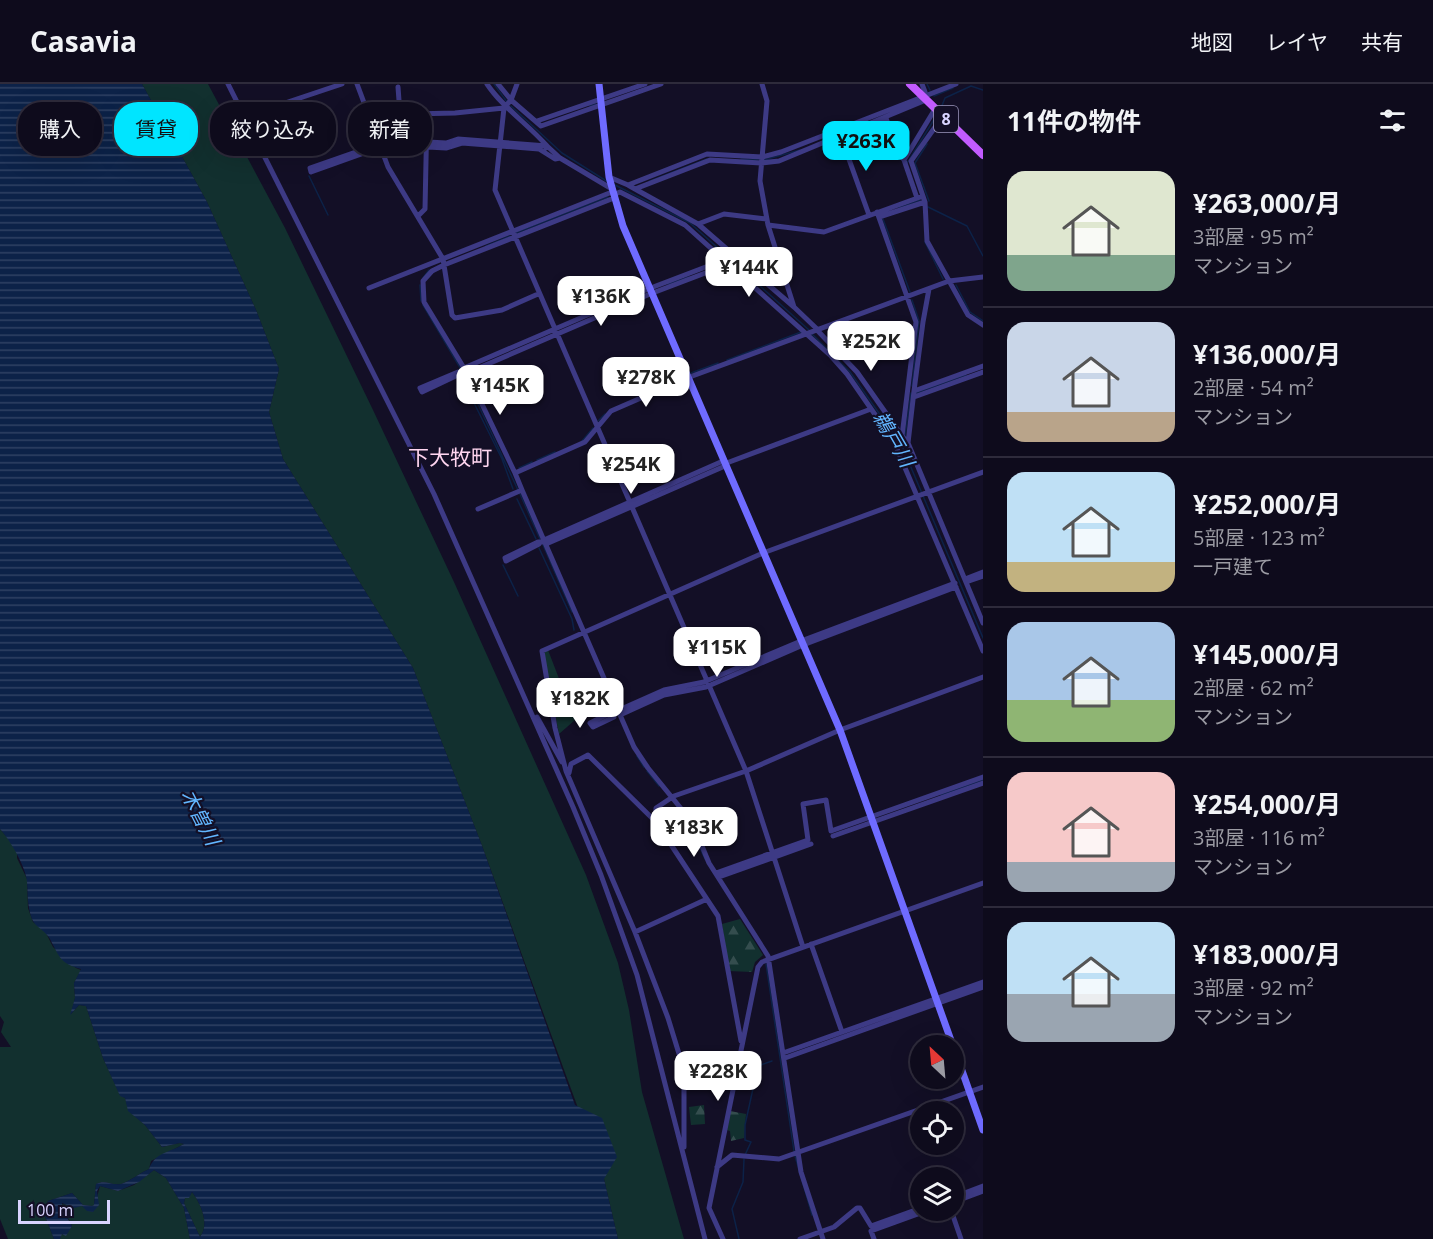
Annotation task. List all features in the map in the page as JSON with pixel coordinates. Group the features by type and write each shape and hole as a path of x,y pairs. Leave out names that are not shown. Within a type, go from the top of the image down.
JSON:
{"main road":[{"name":"8","path":"910,84 982,152"}],"street":[{"path":"228,84 434,494 533,713 601,875 637,975 705,1239"},
{"path":"288,102 342,84"},
{"path":"357,84 364,102"},
{"path":"487,84 560,158 612,188 685,225 806,333 847,374 894,442 923,493 983,623"},
{"path":"498,84 507,104 537,122 661,84"},
{"path":"517,84 507,104 499,144 495,190 746,771 803,947"},
{"path":"599,84 612,188 649,291 840,730 949,1035"},
{"path":"601,102 645,84"},
{"path":"762,84 767,101 759,181 767,222 794,307"},
{"path":"922,84 925,92 924,98"},
{"path":"931,84 934,93"},
{"path":"369,288 513,235 612,188 628,185 707,154 779,161 886,118 956,84"},
{"path":"398,87 399,102"},
{"path":"635,189 710,160 761,160 924,98"},
{"path":"432,112 507,104"},
{"path":"904,160 935,109"},
{"path":"943,116 911,161 922,198 927,241 968,315 983,325"},
{"path":"886,118 898,152 922,198"},
{"path":"840,137 869,215"},
{"path":"432,143 446,143 459,139 538,149 555,159 560,158"},
{"path":"499,144 547,146"},
{"path":"380,146 311,172 310,168 380,146"},
{"path":"543,152 547,146"},
{"path":"384,156 444,262 455,318 502,310 538,294"},
{"path":"418,216 425,209 427,156"},
{"path":"628,185 698,224 794,307 857,372 908,443"},
{"path":"698,224 724,214 824,232 922,198"},
{"path":"878,215 916,322 902,436"},
{"path":"444,262 427,276 422,293 432,318 464,372 515,473 543,543 584,631 618,713 642,760 674,796 692,822 704,852 760,941 768,960 797,1153 817,1234 823,1239"},
{"path":"464,372 458,372 420,388 422,392 649,291 726,262"},
{"path":"515,473 585,442 611,411 687,378 949,281 983,277"},
{"path":"930,289 922,322 908,443 923,493 956,585 983,651"},
{"path":"914,394 983,366"},
{"path":"914,394 983,372"},
{"path":"543,543 538,542 505,558 506,561 724,464 871,409"},
{"path":"567,774 541,656 546,647 763,553 983,472"},
{"path":"478,510 522,490"},
{"path":"965,580 983,574"},
{"path":"618,713 664,695 707,683 802,643 956,585"},
{"path":"657,822 656,808 674,796 746,771 840,730 983,677"},
{"path":"533,713 543,724 567,774 635,932 668,1018 684,1070 683,1151"},
{"path":"567,774 571,764 588,755 657,822 718,916 741,1041"},
{"path":"833,836 983,777"},
{"path":"717,875 808,840 803,804 826,800 831,831 873,820 983,783"},
{"path":"774,854 811,844"},
{"path":"723,1239 709,1208 741,1041 758,967 768,960 983,883"},
{"path":"635,932 707,899"},
{"path":"811,944 842,1032"},
{"path":"784,1055 937,1001 983,982"},
{"path":"784,1055 842,1032 983,987"},
{"path":"964,1078 983,1130"},
{"path":"716,1168 732,1155 770,1161 797,1153 983,1087"},
{"path":"964,1193 983,1186"},
{"path":"964,1198 983,1191"},
{"path":"800,1239 834,1227 856,1208 860,1208 872,1226 910,1212"},
{"path":"874,1239 871,1231 910,1217"},
{"path":"955,1221 961,1239"}],"green space":[{"path":"142,84 208,84 218,102 210,102 210,156 246,156 285,228 454,582 586,875 618,963 629,1010 642,1092 684,1239 618,1239 604,1179 481,843 413,668 283,459 269,412 279,369 256,310 207,202 182,156 198,156 198,102 152,102"},
{"path":"548,650 575,720 559,734 543,653"},
{"path":"0,829 17,849 17,858 27,879 28,908 33,922 45,931 53,947 81,970 74,983 75,998 71,1014 79,1005 86,1006 103,1058 120,1095 125,1098 129,1111 145,1125 162,1147 184,1144 151,1161 149,1169 124,1183 96,1184 92,1206 83,1205 72,1193 48,1201 44,1214 54,1239 8,1239 0,1219 0,1047 11,1047 1,1032 4,1022 0,1016"},
{"path":"740,919 763,955 755,962 752,972 729,971 722,924"},
{"path":"704,1105 705,1124 691,1125 689,1107"},
{"path":"730,1111 746,1114 744,1138 731,1141 730,1131 727,1130"},
{"path":"154,1170 166,1178 184,1208 190,1239 60,1239 60,1235 67,1233 72,1226 61,1204 82,1206 93,1212 100,1186 118,1191 134,1185"},
{"path":"192,1192 201,1208 204,1220 200,1237 184,1203 185,1198 189,1197"}],"water":[{"name":"木曽川","path":"0,84 142,84 152,102 114,102 114,156 182,156 207,202 256,310 279,369 269,412 283,459 413,668 481,843 575,1105 602,1118 617,1157 604,1179 618,1239 190,1239 184,1208 166,1178 154,1170 139,1182 118,1191 100,1186 97,1191 99,1205 93,1212 87,1211 82,1206 74,1208 62,1203 62,1209 72,1226 66,1236 62,1234 60,1239 54,1239 43,1211 48,1201 72,1193 83,1205 92,1206 96,1184 124,1183 149,1169 159,1156 184,1144 162,1147 145,1125 128,1111 125,1098 120,1096 103,1058 86,1006 79,1005 70,1015 75,998 74,983 81,969 61,959 48,936 33,922 29,910 26,876 13,847 0,829","holes":["192,1192 201,1208 204,1226 200,1237 184,1203 185,1198 189,1198"]}],"waterway":[{"name":"鵜戸川","path":"494,84 507,102"},
{"path":"927,84 930,90"},
{"path":"941,108 945,98 971,86 983,90"},
{"path":"934,96 953,88"},
{"path":"590,106 596,104"},
{"name":"鵜戸川","path":"511,106 562,153 608,182"},
{"path":"907,163 935,118"},
{"path":"927,144 915,163 929,201"},
{"path":"764,160 800,150"},
{"path":"650,181 707,159"},
{"path":"741,159 759,160"},
{"path":"309,176 328,215"},
{"name":"鵜戸川","path":"615,185 690,223 809,330"},
{"path":"516,233 608,197"},
{"path":"899,208 920,200"},
{"path":"928,207 967,226 983,256"},
{"path":"883,219 910,292"},
{"path":"486,246 510,236"},
{"path":"925,242 943,279"},
{"path":"423,278 429,270"},
{"path":"668,284 689,277"},
{"path":"420,285 421,301"},
{"path":"956,285 970,312 983,321"},
{"path":"607,310 636,297"},
{"path":"912,300 919,321 912,386"},
{"path":"423,305 462,371"},
{"path":"727,360 801,332"},
{"name":"鵜戸川","path":"812,334 850,372 902,446 983,638"},
{"path":"691,373 718,363"},
{"path":"464,374 518,490"},
{"path":"916,393 966,375"},
{"path":"652,390 681,377"},
{"path":"462,379 502,459 513,489"},
{"path":"905,436 911,393"},
{"path":"598,421 605,414"},
{"path":"582,441 593,428"},
{"path":"537,460 555,452"},
{"path":"519,468 532,462"},
{"path":"520,494 540,539"},
{"path":"517,499 536,539"},
{"path":"543,545 572,612"},
{"path":"539,548 572,619 574,630"},
{"path":"503,565 518,596"},
{"path":"637,756 644,767"},
{"path":"647,771 659,786"},
{"path":"941,795 983,780"},
{"path":"698,844 705,859"},
{"path":"766,964 794,1151"},
{"path":"745,1155 751,1142 745,1140 745,1125 758,1066 772,1061"},
{"path":"795,1156 812,1215"},
{"path":"739,1239 732,1209 743,1182 744,1159"}],"district":[{"name":"下大牧町","path":"450,457"}]}
